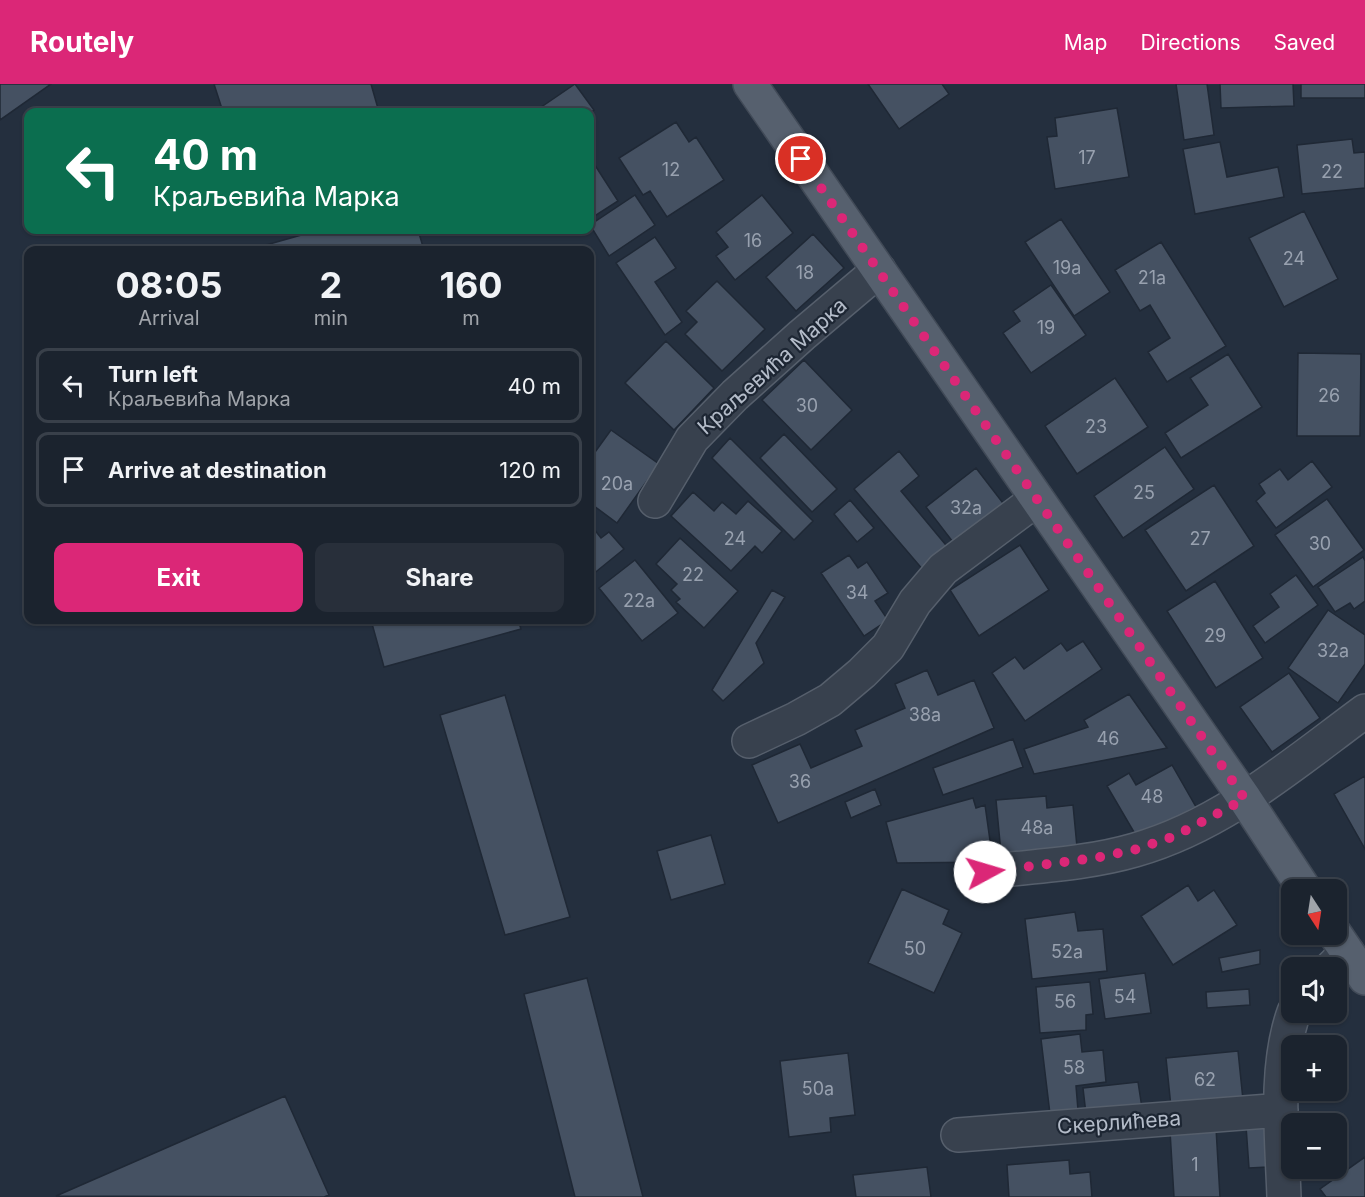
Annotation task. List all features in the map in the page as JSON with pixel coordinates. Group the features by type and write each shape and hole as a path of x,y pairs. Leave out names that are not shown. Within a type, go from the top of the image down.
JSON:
{"main road":[{"path":"750,84 1245,799 1298,879"}],"street":[{"name":"Краљевића Марка","path":"655,501 692,439 735,395 879,270"},
{"path":"749,741 830,700 862,673 888,646 915,602 944,569 1037,500"},
{"path":"985,872 1095,858 1134,850 1175,836 1245,799 1365,711"},
{"path":"1284,1197 1281,1110 1284,1053 1291,1023"},
{"name":"Скерлићева","path":"958,1135 1281,1110"}],"building":[{"path":"0,84 51,84 0,120"},
{"path":"214,84 371,84 378,108 222,108"},
{"path":"575,84 593,108 540,108"},
{"path":"868,84 942,84 949,94 899,129"},
{"path":"1176,84 1207,84 1214,135 1184,140"},
{"path":"1220,84 1293,84 1294,106 1221,108"},
{"path":"1301,84 1365,84 1365,98 1301,98"},
{"path":"1117,108 1129,177 1055,189 1047,137 1057,136 1055,118"},
{"path":"676,122 689,142 696,137 724,180 667,217 650,191 643,195 619,158"},
{"path":"1352,139 1354,153 1365,152 1365,188 1302,194 1297,145"},
{"path":"1220,142 1227,177 1278,167 1284,197 1195,214 1183,149"},
{"path":"594,164 618,201 594,216"},
{"path":"635,195 655,225 609,256 594,232 594,222"},
{"path":"762,195 793,233 735,280 716,256 728,247 716,232"},
{"path":"1304,211 1338,279 1284,307 1249,238"},
{"path":"1061,219 1110,292 1074,316 1025,242"},
{"path":"305,234 419,234 423,246 266,246"},
{"path":"813,234 844,268 796,311 766,277"},
{"path":"655,237 676,268 655,282 682,322 665,335 616,263"},
{"path":"1161,242 1226,346 1167,382 1148,352 1170,338 1150,305 1140,311 1115,270"},
{"path":"717,281 765,329 722,371 685,334 697,322 686,311"},
{"path":"1051,285 1086,335 1031,373 1003,333 1020,321 1013,311"},
{"path":"666,341 714,388 674,430 625,383"},
{"path":"1298,353 1361,354 1360,436 1297,436"},
{"path":"1228,354 1262,407 1181,458 1165,433 1208,405 1190,378"},
{"path":"804,360 852,410 811,450 762,400"},
{"path":"1115,378 1148,427 1077,474 1045,426"},
{"path":"611,430 659,464 617,523 594,506 594,453"},
{"path":"784,434 837,489 812,512 760,458"},
{"path":"730,438 813,521 794,540 712,458"},
{"path":"1165,447 1194,489 1123,538 1094,496"},
{"path":"899,451 919,476 901,491 950,550 924,571 854,489"},
{"path":"1312,461 1332,487 1276,528 1256,501 1265,493 1259,484 1280,469 1288,480"},
{"path":"976,468 1006,507 956,546 926,507"},
{"path":"1214,485 1254,546 1186,591 1145,530"},
{"path":"693,492 714,511 722,502 736,514 748,501 782,531 762,553 755,546 731,571 671,516"},
{"path":"1327,499 1364,550 1313,587 1275,535"},
{"path":"850,500 874,528 857,542 834,514"},
{"path":"594,529 601,538 609,532 624,549 594,573"},
{"path":"680,538 738,591 704,628 676,602 680,599 671,590 677,584 656,564"},
{"path":"1020,545 1049,590 979,636 950,590"},
{"path":"849,555 858,568 867,562 888,593 875,601 888,620 864,636 821,573"},
{"path":"1363,557 1365,561 1365,601 1354,609 1350,603 1335,612 1318,587"},
{"path":"635,560 678,613 642,641 599,588"},
{"path":"1296,575 1318,605 1265,643 1253,626 1279,607 1270,594"},
{"path":"1215,581 1263,658 1216,688 1167,611"},
{"path":"772,590 785,597 756,643 764,663 723,701 712,690"},
{"path":"1328,610 1365,635 1365,664 1338,703 1288,668"},
{"path":"372,624 519,624 521,629 384,667"},
{"path":"1083,641 1102,669 1025,721 992,673 1015,657 1024,669 1061,643 1067,651"},
{"path":"927,670 938,695 974,680 994,728 778,823 752,765 800,744 811,768 862,746 855,730 905,708 895,684"},
{"path":"1289,673 1320,718 1272,752 1240,707"},
{"path":"1129,694 1167,748 1034,774 1024,749 1088,727 1084,720"},
{"path":"505,695 570,917 505,935 440,715"},
{"path":"1013,739 1023,767 943,795 933,768"},
{"path":"1172,765 1196,807 1138,839 1107,786 1129,773 1136,785"},
{"path":"1365,776 1365,849 1334,794"},
{"path":"875,789 881,805 851,818 845,802"},
{"path":"1046,796 1047,808 1073,805 1077,847 1001,853 996,800"},
{"path":"973,798 976,808 985,805 993,862 897,863 886,822"},
{"path":"711,835 725,884 671,900 657,851"},
{"path":"1188,885 1198,901 1214,890 1237,925 1173,965 1141,916"},
{"path":"902,889 949,910 943,924 962,933 934,993 868,963"},
{"path":"1075,912 1078,931 1103,929 1107,971 1032,979 1025,919"},
{"path":"1260,950 1260,964 1222,972 1219,958"},
{"path":"1145,973 1151,1013 1105,1019 1099,979"},
{"path":"587,978 643,1197 575,1197 524,994"},
{"path":"1090,982 1093,1014 1086,1015 1086,1030 1040,1033 1036,987"},
{"path":"1249,989 1250,1005 1207,1008 1206,992"},
{"path":"1080,1034 1082,1052 1103,1050 1106,1082 1076,1086 1078,1110 1050,1114 1041,1039"},
{"path":"1238,1051 1243,1100 1171,1107 1166,1058"},
{"path":"848,1053 855,1115 830,1118 831,1132 789,1137 780,1061"},
{"path":"1138,1082 1142,1108 1086,1114 1083,1088"},
{"path":"285,1096 329,1195 324,1197 56,1196"},
{"path":"1265,1125 1268,1167 1249,1168 1246,1126"},
{"path":"1216,1128 1220,1197 1174,1197 1170,1131"},
{"path":"1365,1157 1365,1197 1326,1197 1320,1189 1334,1179 1347,1179 1347,1170"},
{"path":"1069,1160 1070,1174 1090,1172 1092,1197 1009,1197 1007,1165"},
{"path":"927,1167 931,1197 856,1197 853,1175"}],"route":[{"path":"801,159 1245,799 1175,836 1134,850 1095,858 985,872"}]}
